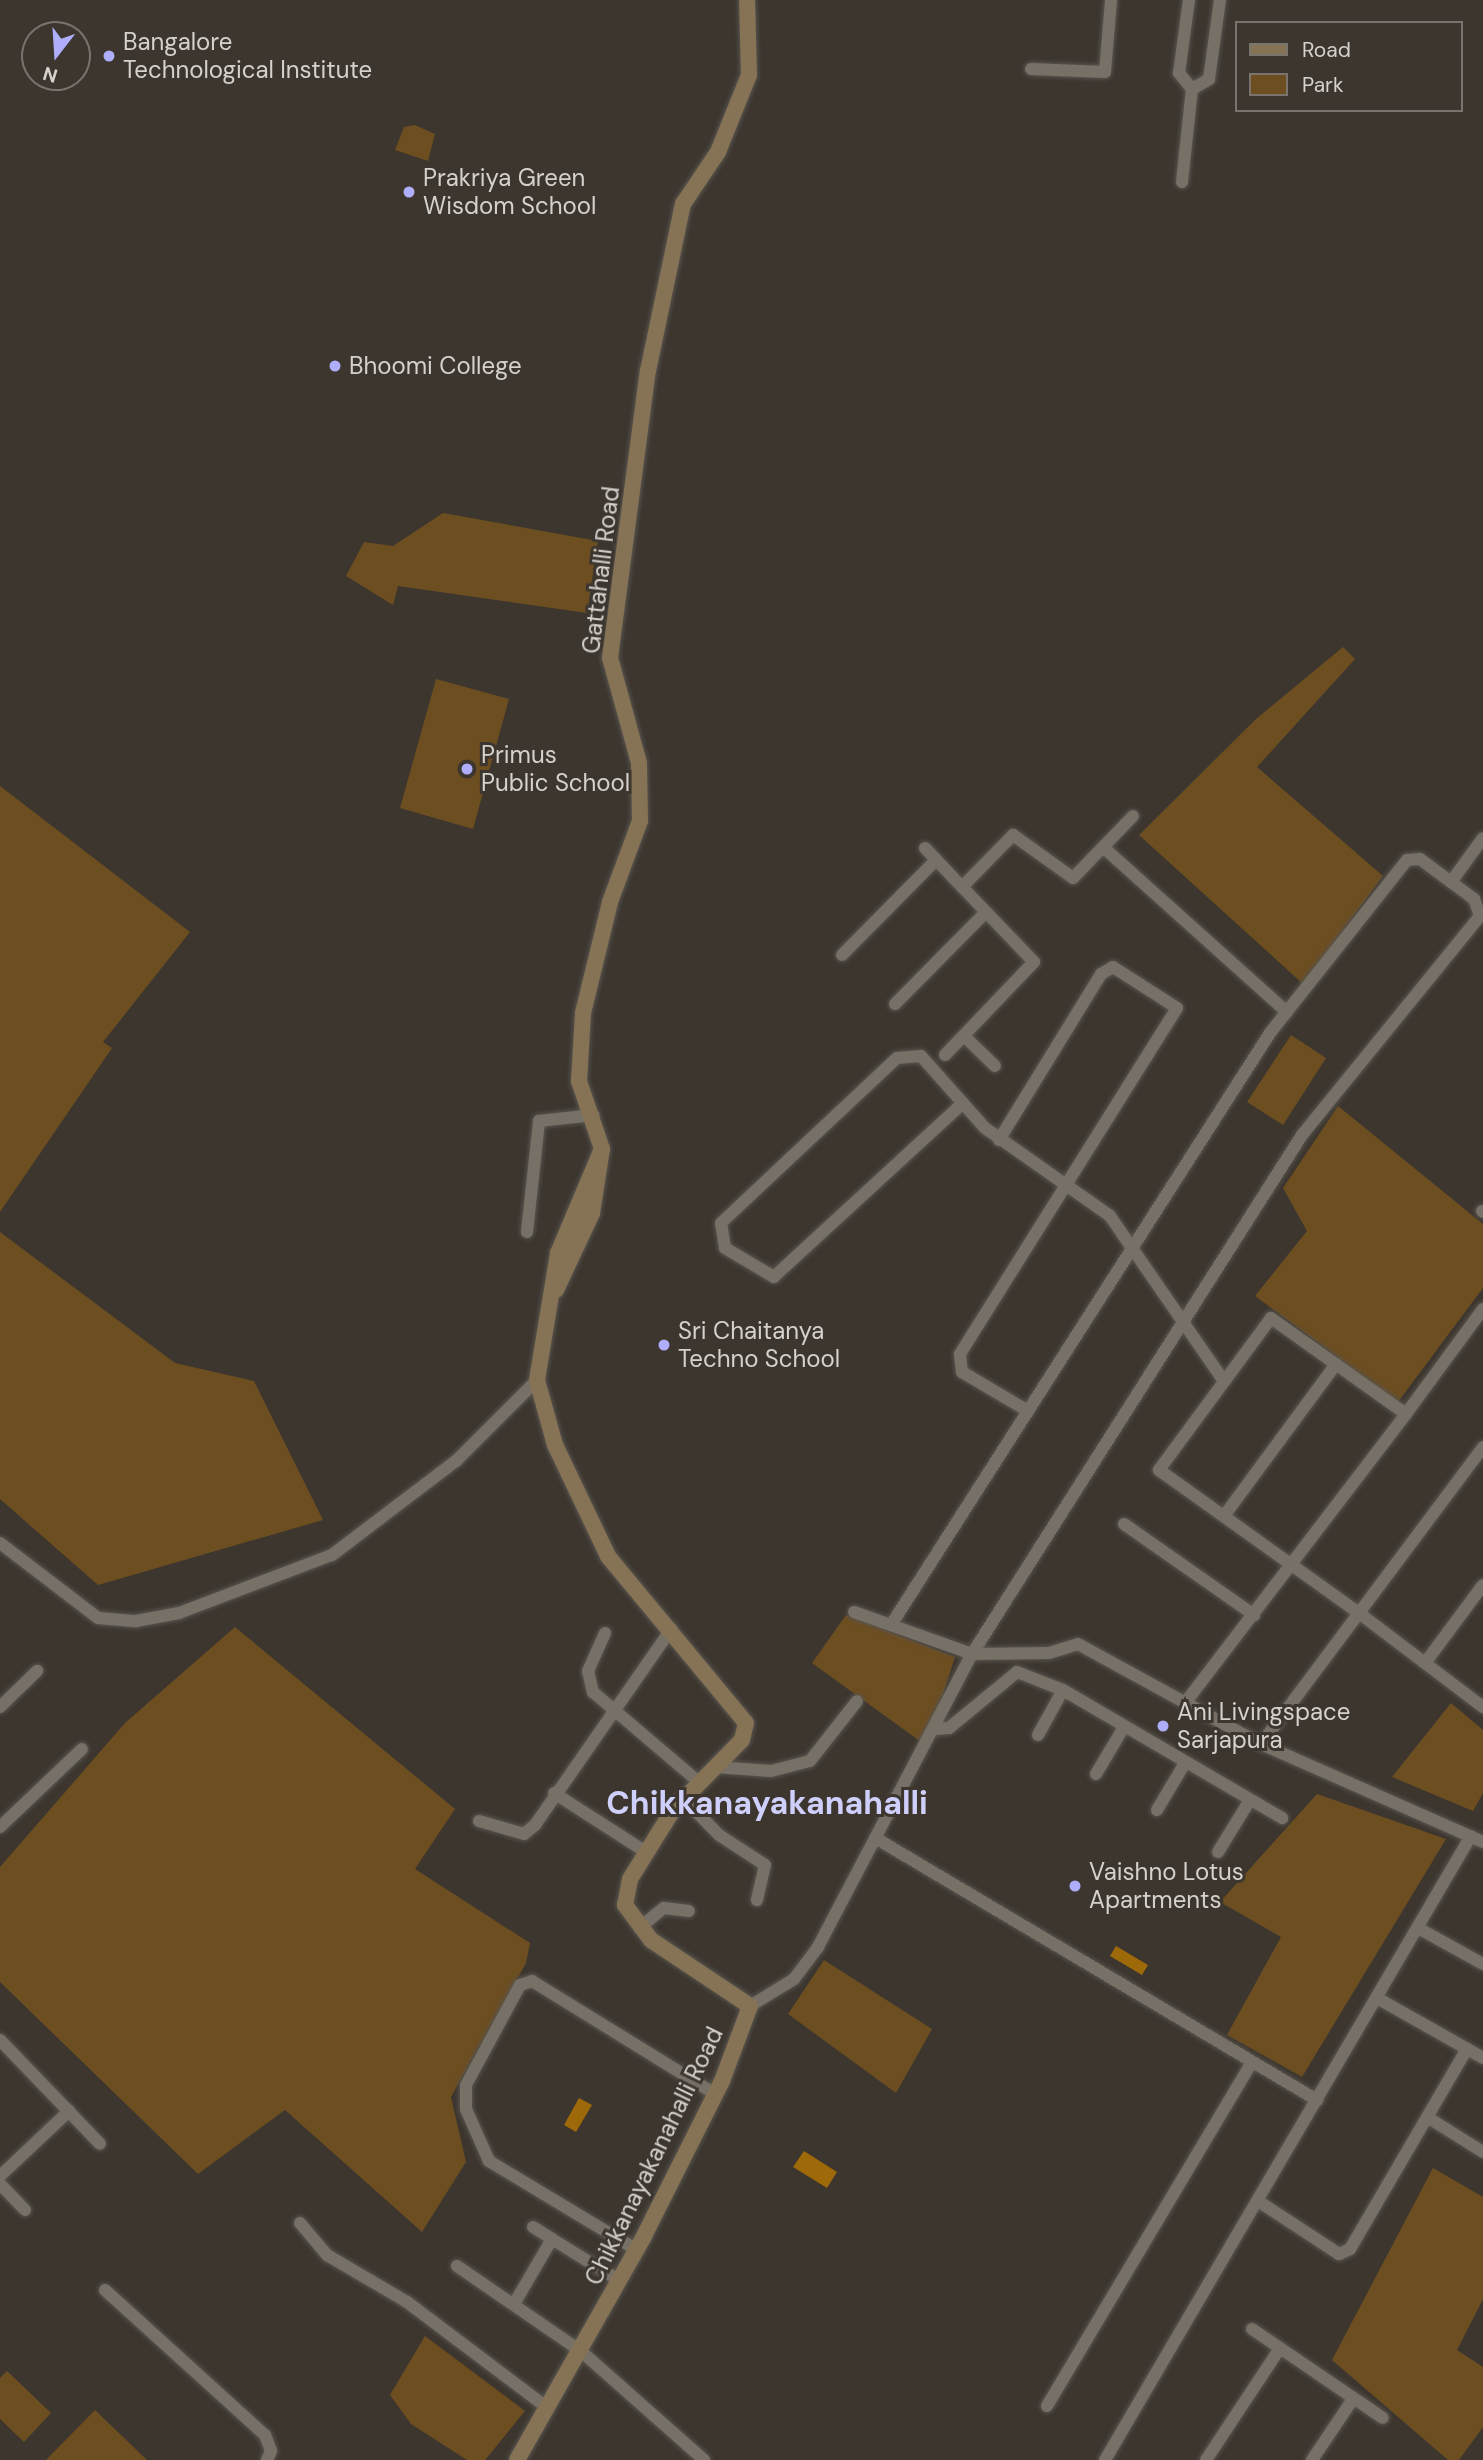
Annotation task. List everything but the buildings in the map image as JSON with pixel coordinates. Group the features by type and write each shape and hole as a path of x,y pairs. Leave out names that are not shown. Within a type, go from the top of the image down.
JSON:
{"main road":[{"name":"Gattahalli Road","path":"537,1380 558,1253 602,1149 594,1115 579,1081 583,1013 610,902 640,821 639,762 610,659 648,371 683,204 718,152 749,75 747,0"},
{"path":"537,1380 555,1445 589,1524 631,1586 671,1629 746,1723 742,1740 684,1799 646,1852 626,1894 639,1928"},
{"name":"Chikkanayakanahalli Road","path":"517,2460 545,2406 582,2352 637,2250 716,2094 750,2006 639,1928"}],"street":[{"path":"1031,69 1105,72 1109,0"},
{"path":"1182,182 1192,89 1179,73 1189,0"},
{"path":"1192,89 1209,79 1220,0"},
{"path":"962,887 1013,835 1073,877 1133,816"},
{"path":"1451,882 1483,838"},
{"path":"1103,847 1287,1012"},
{"path":"925,848 1034,962 945,1055"},
{"path":"750,2006 794,1979 877,1839 936,1729 972,1654 1182,1320 1302,1135 1480,916 1474,899 1420,859 1407,860 1287,1012 1132,1248 891,1625"},
{"path":"842,955 936,860"},
{"path":"895,1004 986,912"},
{"path":"999,1140 1101,974 1113,967 1169,1000 1177,1008 1174,1018 958,1362 962,1372 1028,1411"},
{"path":"964,1036 995,1066"},
{"path":"963,1103 774,1277 724,1248 721,1223 897,1058 921,1056 999,1140 1110,1216 1224,1381"},
{"path":"527,1232 539,1121 594,1115"},
{"path":"1185,1703 1293,1565 1483,1309"},
{"path":"1406,1414 1271,1318 1159,1470 1359,1613 1483,1707"},
{"path":"1224,1516 1336,1364"},
{"path":"0,1543 98,1618 136,1621 179,1613 332,1555 456,1461 537,1380"},
{"path":"1261,1744 1483,1447"},
{"path":"1124,1524 1254,1615"},
{"path":"1425,1663 1483,1585"},
{"path":"855,1612 972,1654 1049,1653 1078,1644 1261,1744 1477,1839 1418,1927 1105,2460"},
{"path":"479,1821 524,1833 610,1710 671,1629"},
{"path":"605,1633 587,1678 610,1710 700,1783"},
{"path":"0,1707 37,1671"},
{"path":"936,1729 950,1728 1017,1672 1063,1690 1282,1818"},
{"path":"1038,1735 1063,1690"},
{"path":"715,1767 771,1771 810,1761 857,1701"},
{"path":"1096,1774 1124,1727"},
{"path":"0,1827 82,1749"},
{"path":"1157,1810 1185,1763"},
{"path":"554,1793 646,1852"},
{"path":"684,1799 719,1836 765,1865 757,1900"},
{"path":"1218,1852 1250,1800"},
{"path":"877,1839 1317,2100"},
{"path":"639,1928 664,1908 689,1911"},
{"path":"1418,1927 1483,1964"},
{"path":"637,2250 489,2161 466,2109 466,2085 520,1984 532,1981 716,2094"},
{"path":"1377,1998 1483,2059"},
{"path":"0,2040 100,2144"},
{"path":"1258,2201 1343,2254 1467,2049"},
{"path":"0,2061 11,2051"},
{"path":"1047,2406 1252,2062"},
{"path":"0,2176 69,2111"},
{"path":"1427,2117 1483,2152"},
{"path":"0,2184 25,2210"},
{"path":"300,2223 327,2255 407,2302 545,2406"},
{"path":"533,2227 620,2281"},
{"path":"514,2304 552,2239"},
{"path":"457,2266 582,2352 704,2460"},
{"path":"105,2290 265,2435 271,2451 267,2460"},
{"path":"1252,2329 1383,2418"},
{"path":"1206,2460 1280,2348"},
{"path":"1312,2460 1353,2399"}],"green space":[{"path":"415,125 435,134 428,161 395,150 404,127"},
{"path":"443,513 598,541 587,613 398,586 393,605 346,576 364,542 393,546"},
{"path":"1343,647 1355,659 1257,767 1383,876 1303,984 1139,835 1256,719"},
{"path":"436,679 509,699 473,829 400,808"},
{"path":"0,786 190,932 103,1042 112,1048 0,1212"},
{"path":"1291,1035 1326,1058 1283,1125 1247,1102"},
{"path":"1338,1106 1483,1224 1483,1288 1398,1402 1255,1296 1307,1231 1283,1188"},
{"path":"0,1232 175,1363 254,1381 323,1520 98,1585 0,1499"},
{"path":"846,1615 955,1657 930,1735 921,1742 812,1663"},
{"path":"235,1627 455,1809 415,1869 530,1943 526,1963 451,2097 466,2162 422,2232 285,2110 198,2174 0,1982 0,1867 125,1723"},
{"path":"1451,1703 1483,1730 1483,1793 1473,1811 1392,1777"},
{"path":"1317,1794 1446,1839 1302,2077 1227,2035 1281,1937 1220,1902"},
{"path":"824,1960 932,2029 896,2093 788,2014"},
{"path":"1433,2168 1483,2197 1483,2299 1457,2350 1483,2367 1483,2427 1459,2460 1448,2460 1332,2360"},
{"path":"425,2336 525,2411 485,2460 467,2460 411,2424 390,2395"},
{"path":"7,2371 51,2413 24,2442 0,2419 0,2378"},
{"path":"95,2410 147,2460 46,2460"}],"shaded area":[{"path":"1116,1946 1148,1965 1142,1975 1110,1956"},
{"path":"579,2098 592,2105 576,2132 564,2125"},
{"path":"804,2151 837,2172 827,2188 793,2167"}],"place":[{"name":"Bangalore Technological Institute","path":"109,56"},
{"name":"Prakriya Green Wisdom School","path":"409,192"},
{"name":"Bhoomi College","path":"335,366"},
{"name":"Primus Public School","path":"467,769"},
{"name":"Sri Chaitanya Techno School","path":"664,1345"},
{"name":"Ani Livingspace Sarjapura","path":"1163,1726"},
{"name":"Vaishno Lotus Apartments","path":"1075,1886"}],"district":[{"name":"Chikkanayakanahalli","path":"767,1803"}]}
